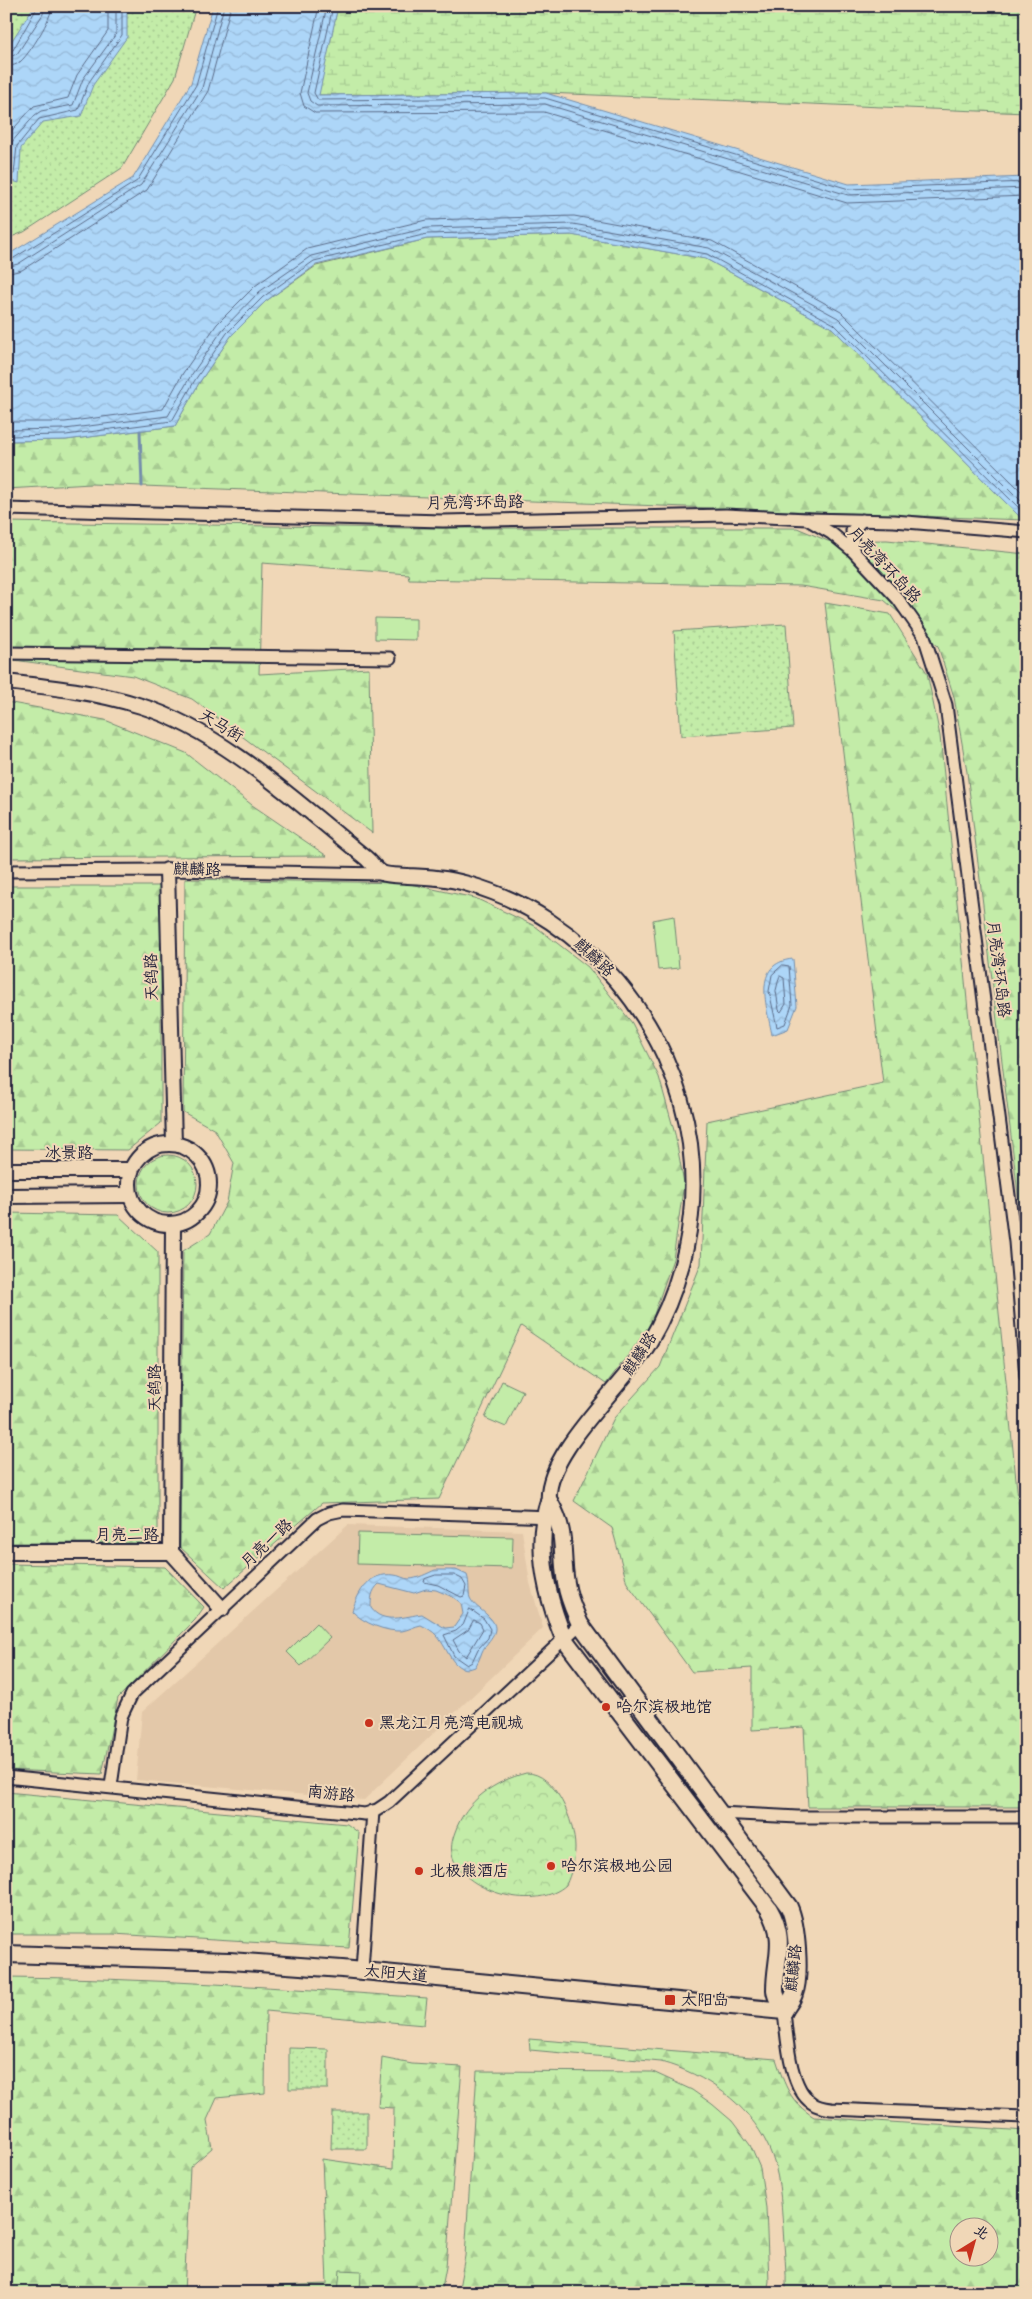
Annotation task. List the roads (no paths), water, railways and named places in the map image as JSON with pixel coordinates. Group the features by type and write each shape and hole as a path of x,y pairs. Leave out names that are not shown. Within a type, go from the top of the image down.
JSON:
{"main road":[{"name":"麒麟路","path":"551,1511 564,1540 568,1594 580,1624 776,1889 794,1918 797,1938 795,1993 784,2012"},
{"name":"麒麟路","path":"551,1511 543,1539 546,1572 554,1614 564,1639 769,1909 778,1928 780,1938 775,1991 784,2012"},
{"name":"太阳大道","path":"6,1954 229,1960 362,1970 784,2012"}],"street":[{"name":"月亮湾·环岛路","path":"6,509 443,521 726,515 807,519 831,533 853,551 898,599 924,636 946,705 1013,1222 1026,1377"},
{"path":"807,519 894,521 1026,532"},
{"path":"853,551 852,531 862,520"},
{"path":"6,653 390,658"},
{"name":"天马街","path":"6,682 93,694 141,706 176,720 236,755 366,858 382,874"},
{"name":"麒麟路","path":"6,871 166,870 382,874 449,879 488,890 525,907 562,930 602,964 634,1001 658,1041 680,1102 688,1135 693,1183 690,1219 679,1275 671,1298 647,1346 621,1383 588,1419 572,1440 556,1473 549,1496 551,1511"},
{"name":"天鸽路","path":"166,870 174,1144"},
{"path":"174,1144 186,1148 201,1160 209,1178 209,1191 204,1203 196,1214 186,1221 173,1225 162,1224 146,1218 134,1206 128,1182 131,1170 138,1158 148,1150 160,1145 174,1144"},
{"name":"冰景路","path":"6,1170 131,1170"},
{"path":"6,1196 130,1195"},
{"name":"天鸽路","path":"171,1552 173,1225"},
{"name":"月亮一路","path":"112,1786 121,1717 126,1705 140,1686 317,1519 329,1513 343,1510 551,1511"},
{"name":"月亮二路","path":"6,1552 171,1552 222,1609"},
{"name":"南游路","path":"6,1776 360,1813 373,1811 389,1802 580,1624"},
{"path":"362,1970 373,1811"},
{"path":"719,1813 798,1817 1026,1817"},
{"path":"784,2012 796,2078 804,2096 812,2104 831,2109 1026,2118"}],"water":[{"path":"34,6 127,6 127,37 93,85 81,116 43,122 21,148 19,183 6,179 6,50"},
{"path":"213,6 338,6 319,95 546,93 849,184 1026,177 1026,548 1023,520 832,328 706,259 571,235 427,239 316,265 266,301 231,336 199,383 175,426 66,440 6,441 6,256 133,178 191,83"},
{"path":"793,959 797,1006 788,1029 772,1035 765,1000 767,977 771,969 780,962"},
{"path":"435,1570 456,1570 467,1575 470,1598 495,1626 495,1630 475,1667 468,1669 456,1665 435,1634 421,1625 402,1631 389,1630 368,1623 352,1611 358,1596 366,1584 378,1576 394,1575 412,1579","holes":["379,1584 414,1593 426,1589 436,1590 453,1597 461,1603 463,1614 454,1627 445,1628 422,1614 388,1618 376,1613 371,1608 371,1598"]}],"waterway":[{"path":"140,431 142,486"}],"place":[{"name":"哈尔滨极地馆","path":"606,1707"},
{"name":"黑龙江月亮湾电视城","path":"369,1723"},
{"name":"哈尔滨极地公园","path":"551,1866"},
{"name":"北极熊酒店","path":"419,1871"},
{"name":"太阳岛","path":"670,2000"}]}
